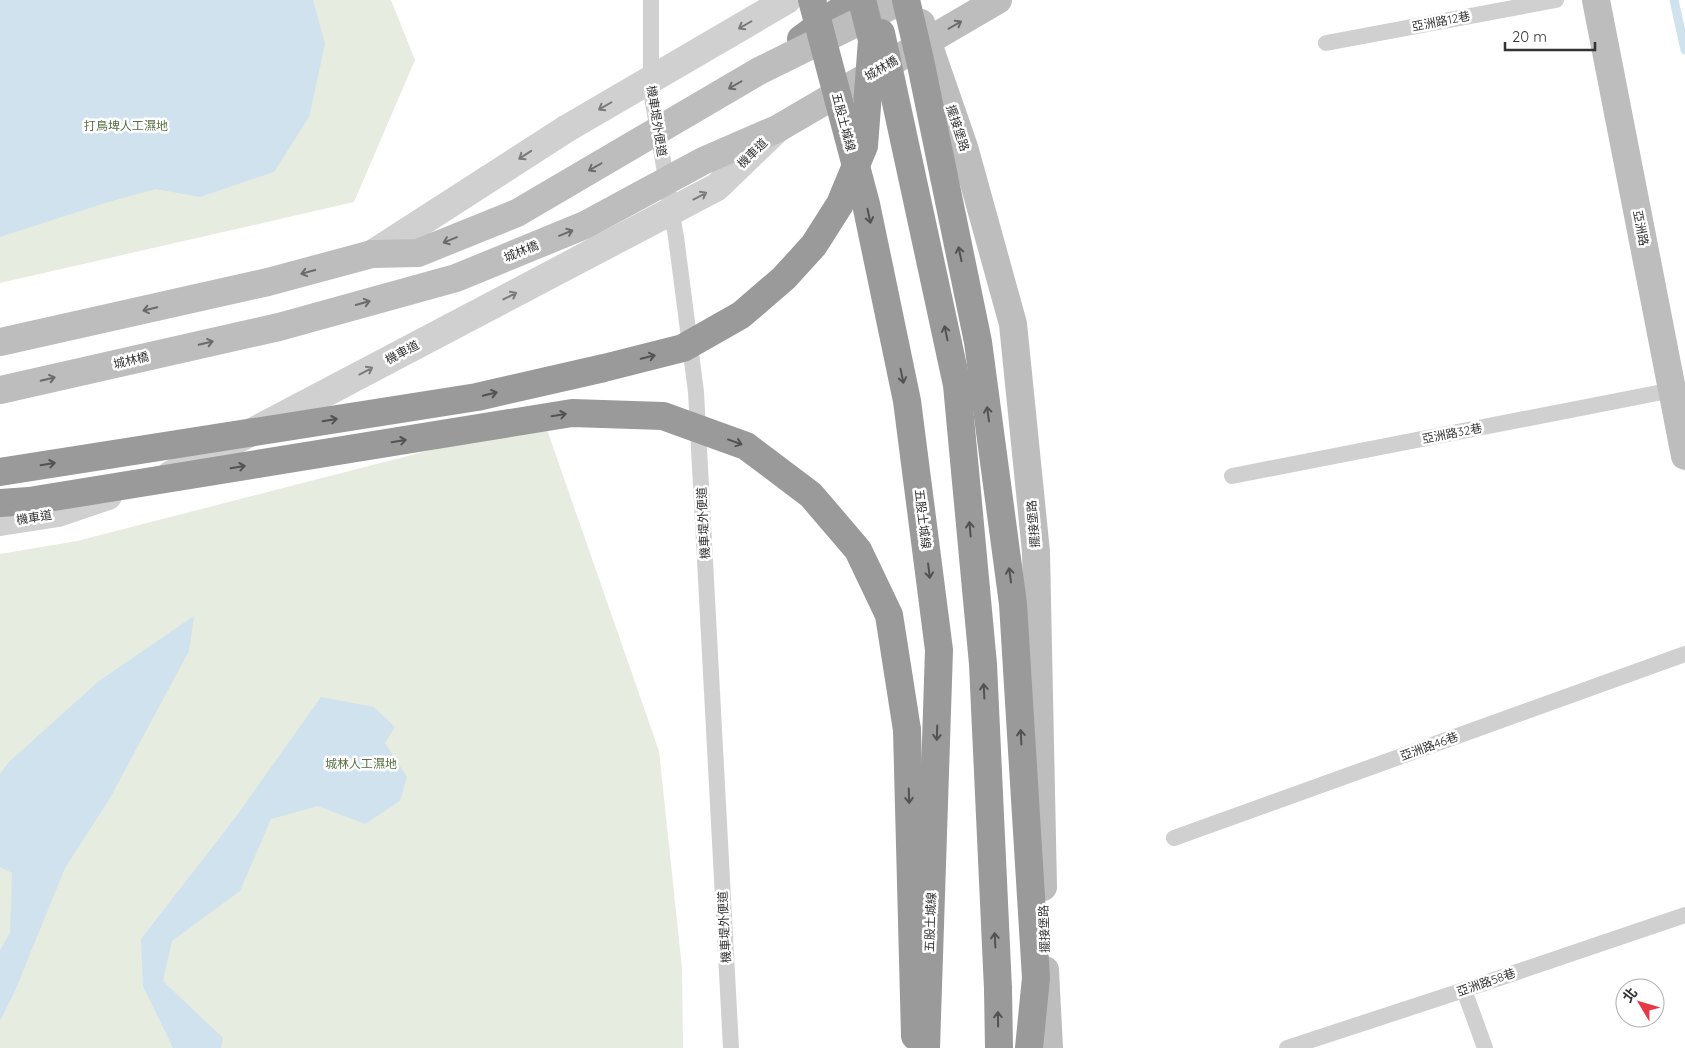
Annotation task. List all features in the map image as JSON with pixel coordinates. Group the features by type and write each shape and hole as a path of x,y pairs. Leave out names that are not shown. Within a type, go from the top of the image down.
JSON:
{"highway":[{"name":"五股土城線","path":"812,0 866,204 908,401 940,650 926,1048"},
{"path":"759,71 854,0"},
{"path":"0,472 477,397 683,348 742,315 784,278 814,245 840,204 864,146 872,40 862,0"},
{"path":"874,0 957,385 983,664 999,1048"},
{"path":"911,3 920,60 978,342 1013,604 1036,978 1029,1048"},
{"path":"0,503 38,499 572,413 663,416 746,446 811,495 858,550 889,615 907,730 915,1048"}],"street":[{"path":"372,254 566,129 787,0"},
{"name":"城林橋","path":"0,390 279,327 456,278 585,225 703,160 777,129 998,0"},
{"name":"亞洲路","path":"1596,0 1685,456"},
{"path":"0,342 268,282 372,254 418,253 517,213 759,71 911,3"},
{"name":"擺接堡路","path":"911,3 964,147 1013,324 1036,552 1043,920 1049,1048"},
{"name":"機車道","path":"0,522 58,513 176,473 717,187 777,129"}],"lane":[{"name":"機車堤外便道","path":"651,0 651,91 676,237 696,392 731,1048"},
{"name":"亞洲路12巷","path":"1326,43 1556,0"},
{"name":"亞洲路32巷","path":"1232,476 1673,390"},
{"name":"亞洲路46巷","path":"1174,838 1685,654"},
{"name":"亞洲路58巷","path":"1287,1048 1685,915"},
{"path":"1464,990 1485,1048"}],"green space":[{"name":"打鳥埤人工濕地","path":"0,0 391,0 415,60 354,202 0,283"},
{"name":"城林人工濕地","path":"544,421 659,751 682,968 683,1048 0,1048 0,554 77,541"}],"water":[{"name":"打鳥埤人工濕地","path":"0,0 313,0 325,44 309,117 274,172 200,197 156,189 108,202 0,237"},
{"path":"194,616 189,651 110,798 65,868 15,991 0,1021 0,950 10,933 12,873 0,867 0,774 9,762 99,681"},
{"path":"321,697 374,707 395,727 385,743 407,777 400,801 365,824 318,806 271,819 240,891 172,941 163,981 223,1038 221,1048 173,1048 143,986 141,939 235,818"}],"waterway":[{"path":"1674,0 1685,50"}]}
